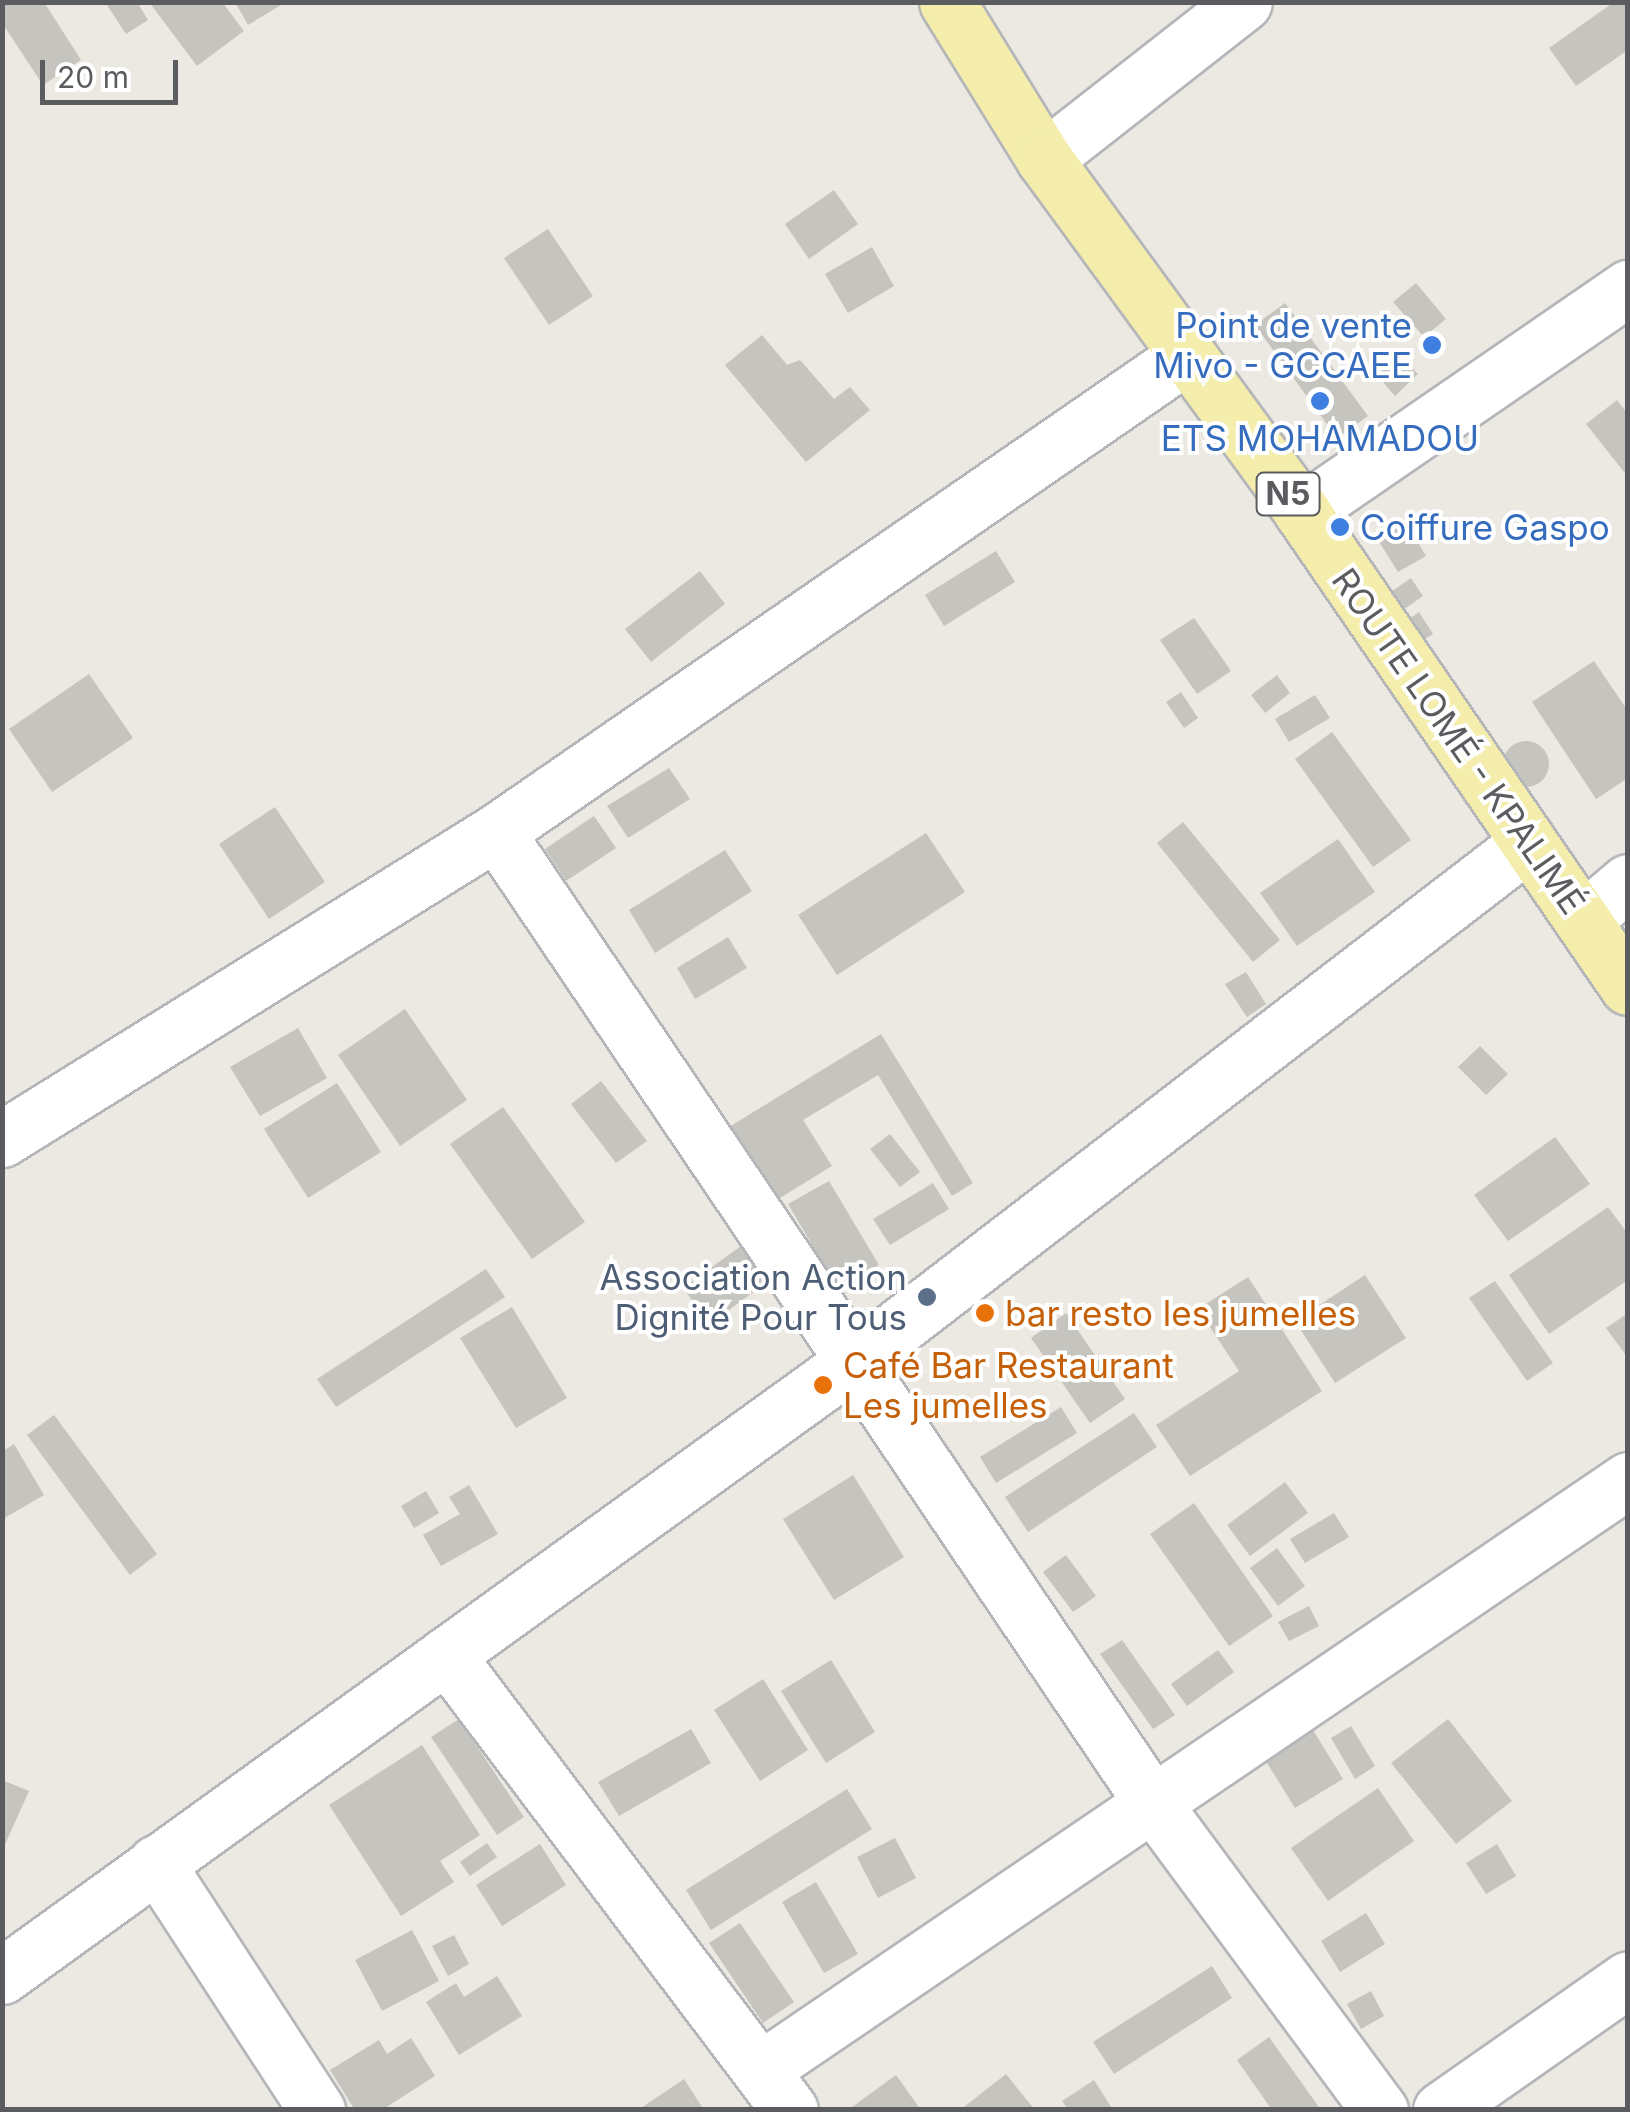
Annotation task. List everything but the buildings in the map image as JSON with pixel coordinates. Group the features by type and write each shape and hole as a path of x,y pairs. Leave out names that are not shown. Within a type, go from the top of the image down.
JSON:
{"main road":[{"name":"ROUTE LOMÉ - KPALIMÉ","path":"947,2 1044,159 1302,512 1524,846 1584,919 1628,987"}],"street":[{"path":"1044,159 1244,2"},
{"path":"1302,512 1618,313"},
{"path":"2,1139 496,832 1186,356"},
{"path":"496,832 851,1362 1151,1800 1380,2110"},
{"path":"2,1976 851,1362 1524,846"},
{"path":"1584,919 1628,882"},
{"path":"446,1655 774,2090 1151,1800 1628,1480"},
{"path":"156,1864 318,2110"},
{"path":"1441,2110 1628,1979"}],"place":[{"name":"Point de vente Mivo - GCCAEE","path":"1432,345"},
{"name":"ETS MOHAMADOU","path":"1320,401"},
{"name":"Coiffure Gaspo","path":"1340,527"},
{"name":"Association Action Dignité Pour Tous","path":"927,1297"},
{"name":"bar resto les jumelles","path":"985,1313"},
{"name":"Café Bar Restaurant Les jumelles","path":"823,1385"}]}
